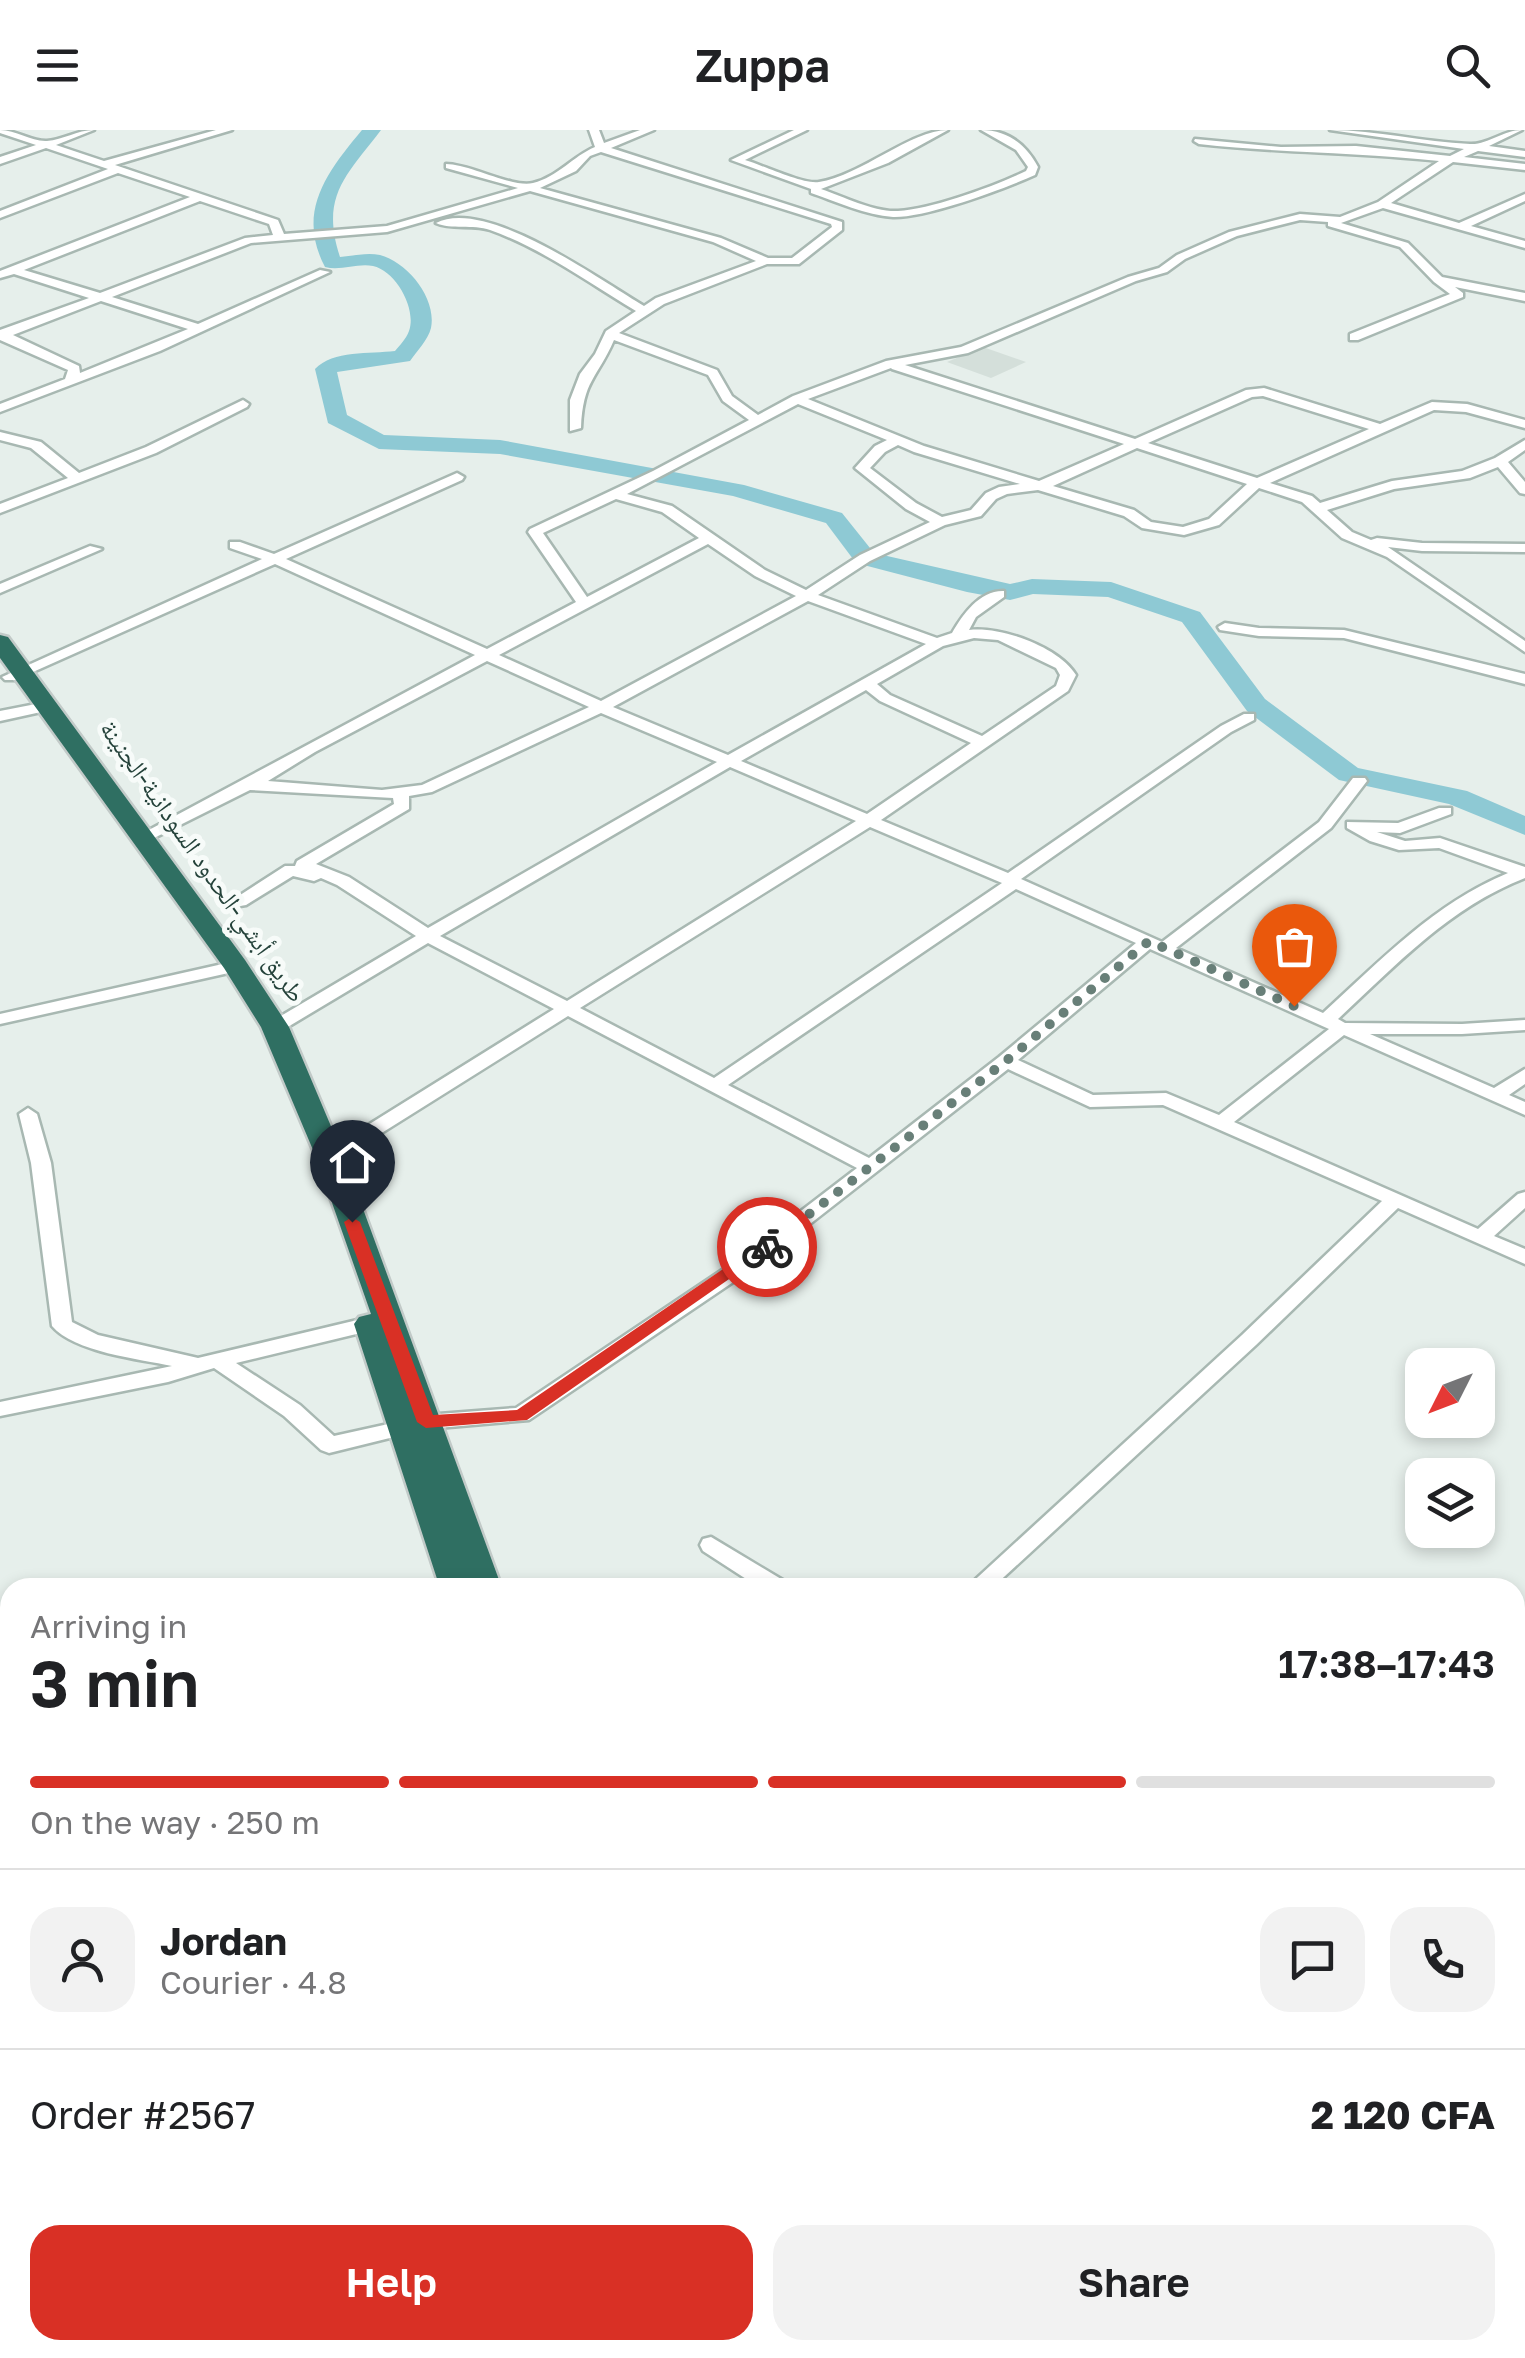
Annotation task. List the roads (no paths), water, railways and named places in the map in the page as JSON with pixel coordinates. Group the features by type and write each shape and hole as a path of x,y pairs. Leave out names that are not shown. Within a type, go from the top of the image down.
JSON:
{"highway":[{"name":"طريق أبشي-الحدود السودانية-الجنينة","path":"0,642 10,671 142,838 178,899"},
{"path":"10,671 228,968 260,1033 287,1074 370,1324 414,1425 454,1578"},
{"name":"طريق أبشي-الحدود السودانية-الجنينة","path":"228,968 275,1027 287,1074 330,1158 414,1425 480,1578"}],"street":[{"path":"2,130 274,222 279,235"},
{"path":"2,161 89,130"},
{"path":"104,164 227,130"},
{"path":"450,166 717,240 766,261 796,262 838,228 836,222 602,148 594,130"},
{"path":"387,229 533,187 572,169 586,154 648,130"},
{"path":"802,130 736,160 817,187 884,161 943,130"},
{"path":"817,187 815,192 879,212 899,214 994,190 1031,173 1033,166 1028,154 1008,138 986,130"},
{"path":"1336,130 1525,154"},
{"path":"584,602 535,532 756,419 890,364 964,350 1132,278 1163,270 1214,240 1300,217 1342,220 1382,204 1454,158 1516,130"},
{"path":"1200,141 1282,150 1356,149 1525,168"},
{"path":"1480,146 1525,146"},
{"path":"2,161 76,155"},
{"path":"0,214 119,169"},
{"path":"4,270 200,197"},
{"path":"1459,227 1525,197"},
{"path":"1382,204 1525,244"},
{"path":"1300,217 1404,245 1438,280 1459,295 1354,337"},
{"path":"1,335 249,240 425,228 463,220 559,256 593,282 646,312"},
{"path":"575,428 576,400 586,374 601,356 610,334 660,302 766,261"},
{"path":"4,270 200,328"},
{"path":"0,408 200,328 324,272"},
{"path":"1438,280 1525,298"},
{"path":"610,334 712,373 727,398 756,419"},
{"path":"1,335 75,368 70,381"},
{"path":"890,364 1255,484 1289,491 1321,507 1354,539 1392,554 1525,648"},
{"path":"250,786 400,794 426,790 601,706 807,596 838,572 940,522 976,513 991,496 1004,490 1043,486 1256,391 1383,429"},
{"path":"797,399 896,440 1129,513 1147,525 1184,531 1214,522 1255,484 1432,406 1467,408 1525,424"},
{"path":"0,509 151,450 243,404"},
{"path":"0,436 36,445 78,479"},
{"path":"896,440 880,449 862,468 911,506 940,522"},
{"path":"1321,507 1392,484 1465,475 1500,461 1525,444"},
{"path":"1500,461 1525,490"},
{"path":"10,671 276,559 458,476"},
{"path":"612,494 667,510 760,573 807,596 932,640"},
{"path":"142,838 188,811 274,774 309,748 709,538"},
{"path":"1354,539 1422,548 1525,548"},
{"path":"235,544 731,763 1157,944 1525,1109"},
{"path":"0,589 95,550"},
{"path":"959,634 970,614 998,594"},
{"path":"1226,627 1259,632 1344,634 1525,678"},
{"path":"275,1027 864,682 959,634 992,630 1062,665 1068,675 1063,688 868,821 330,1158"},
{"path":"864,682 885,698 983,743"},
{"path":"0,716 36,710"},
{"path":"715,1086 1226,729 1249,718"},
{"path":"28,1114 41,1163 62,1326 92,1340 206,1362 311,1420 329,1445 414,1425 520,1416 744,1265 1157,944 1326,826 1359,781"},
{"path":"400,794 402,806 303,865 344,881 430,937 870,1167"},
{"path":"1326,826 1400,828 1445,811"},
{"path":"1353,825 1376,838 1405,846 1440,843 1524,873"},
{"path":"240,901 292,870 381,906"},
{"path":"1222,1122 1334,1024 1456,906 1494,883 1524,873"},
{"path":"0,1018 228,968"},
{"path":"1334,1024 1462,1029 1525,1025"},
{"path":"1006,1061 1090,1101 1166,1098 1525,1257"},
{"path":"1496,1096 1525,1075"},
{"path":"1480,1236 1525,1198"},
{"path":"988,1578 1396,1199"},
{"path":"0,1409 168,1375 206,1362 370,1324"},
{"path":"711,1545 762,1578"}],"waterway":[{"path":"372,130 328,191 321,214 323,232 332,263 378,261 403,279 420,310 420,330 402,356 351,361 326,369 336,418 379,442 500,447 736,490 834,518 865,558 967,585 1010,592 1032,586 1111,590 1191,617 1256,705 1349,774 1457,797 1525,826"}]}
